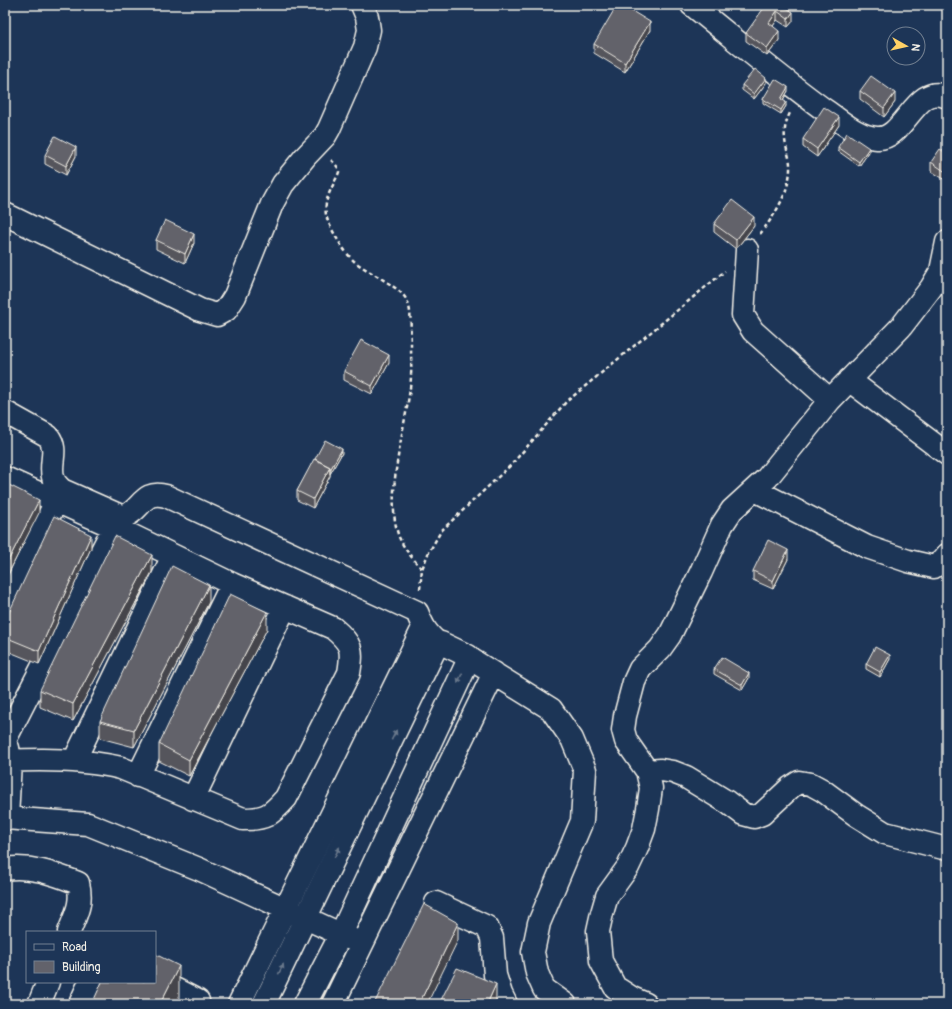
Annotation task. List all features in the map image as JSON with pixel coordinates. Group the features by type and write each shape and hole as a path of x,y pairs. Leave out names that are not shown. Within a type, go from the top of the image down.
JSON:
{"street":[{"path":"5,214 200,310 217,315 226,310 235,296 272,204 283,184 297,166 325,136 329,129 365,47 369,30 367,16 362,5"},
{"path":"692,5 800,92 864,136 878,138 892,135 921,101 931,95 944,95 947,97"},
{"path":"646,1004 632,998 615,987 601,961 598,931 607,896 628,867 638,848 644,829 651,788 647,770 626,741 623,730 634,682 640,669 660,649 670,635 722,525 732,510 767,478 830,400 901,327 931,288 940,271 947,242"},
{"path":"747,250 743,315 753,331 830,400"},
{"path":"849,380 947,454"},
{"path":"5,412 48,436 52,441 54,447 52,476 62,490 123,517 132,512 149,495 158,493 166,496 420,620 428,634 439,644 469,658 551,709 572,739 585,770 582,821 539,923 534,952 537,973 544,990 565,1004"},
{"path":"5,478 114,527 232,584 333,628 346,639 352,656 348,673 286,798 274,812 258,819 243,820 121,768 99,763 74,761 6,750"},
{"path":"755,490 867,547 908,561 934,567 942,562 947,555"},
{"path":"5,608 56,501"},
{"path":"114,527 6,750 6,818 88,824 199,869 362,944"},
{"path":"74,761 173,556"},
{"path":"138,776 232,584"},
{"path":"193,799 285,607"},
{"path":"239,1004 420,620"},
{"path":"264,1004 437,645 439,644"},
{"path":"305,1004 341,934 469,658"},
{"path":"333,1004 494,673"},
{"path":"647,770 673,772 686,777 727,802 743,814 754,817 762,814 791,787 799,782 811,784 885,833 947,849"},
{"path":"5,869 18,867 48,872 78,883 81,894 78,908 69,931"},
{"path":"436,903 487,927 492,938 495,975 506,1004"},
{"path":"156,980 198,1001 197,1004"},
{"path":"39,1004 48,983"},
{"path":"80,1004 90,983"}],"path":[{"path":"420,620 422,569 428,554 441,531 512,464 566,402 730,268 765,228 777,209 787,186 790,174 790,162 784,139 784,127 800,92"},
{"path":"315,147 338,168 339,172 327,197 325,208 327,219 346,253 354,261 402,293 408,303 412,373 396,473 394,510 396,527 405,549 422,569"}],"building":[{"path":"617,5 622,5 650,22 625,63 594,44"},
{"path":"766,5 782,5 793,12 788,19 777,11 769,23 779,31 767,48 746,33"},
{"path":"755,69 766,78 754,94 742,85"},
{"path":"871,76 895,93 884,108 860,91"},
{"path":"775,79 788,87 781,99 786,102 781,110 763,99"},
{"path":"824,107 839,117 817,149 803,139"},
{"path":"847,133 869,148 859,162 838,147"},
{"path":"55,136 76,147 66,166 45,155"},
{"path":"940,149 947,154 947,173 931,162"},
{"path":"732,200 754,217 736,240 714,224"},
{"path":"165,220 194,234 185,254 156,240"},
{"path":"361,340 389,355 372,386 344,371"},
{"path":"325,440 342,449 330,470 330,467 315,459"},
{"path":"314,459 330,467 313,499 297,491"},
{"path":"5,483 39,500 5,567"},
{"path":"54,516 91,535 39,651 5,637 5,621"},
{"path":"115,536 152,555 73,704 40,690"},
{"path":"768,540 788,550 773,581 753,571"},
{"path":"172,566 209,585 134,730 100,721"},
{"path":"230,594 267,612 189,760 159,744"},
{"path":"875,647 890,655 880,672 866,664"},
{"path":"722,657 749,673 742,685 714,669"},
{"path":"424,904 458,923 419,1004 374,1004"},
{"path":"156,954 179,966 160,1004 92,1004 102,983 156,983"},
{"path":"457,968 496,984 487,1004 439,1004"}]}
